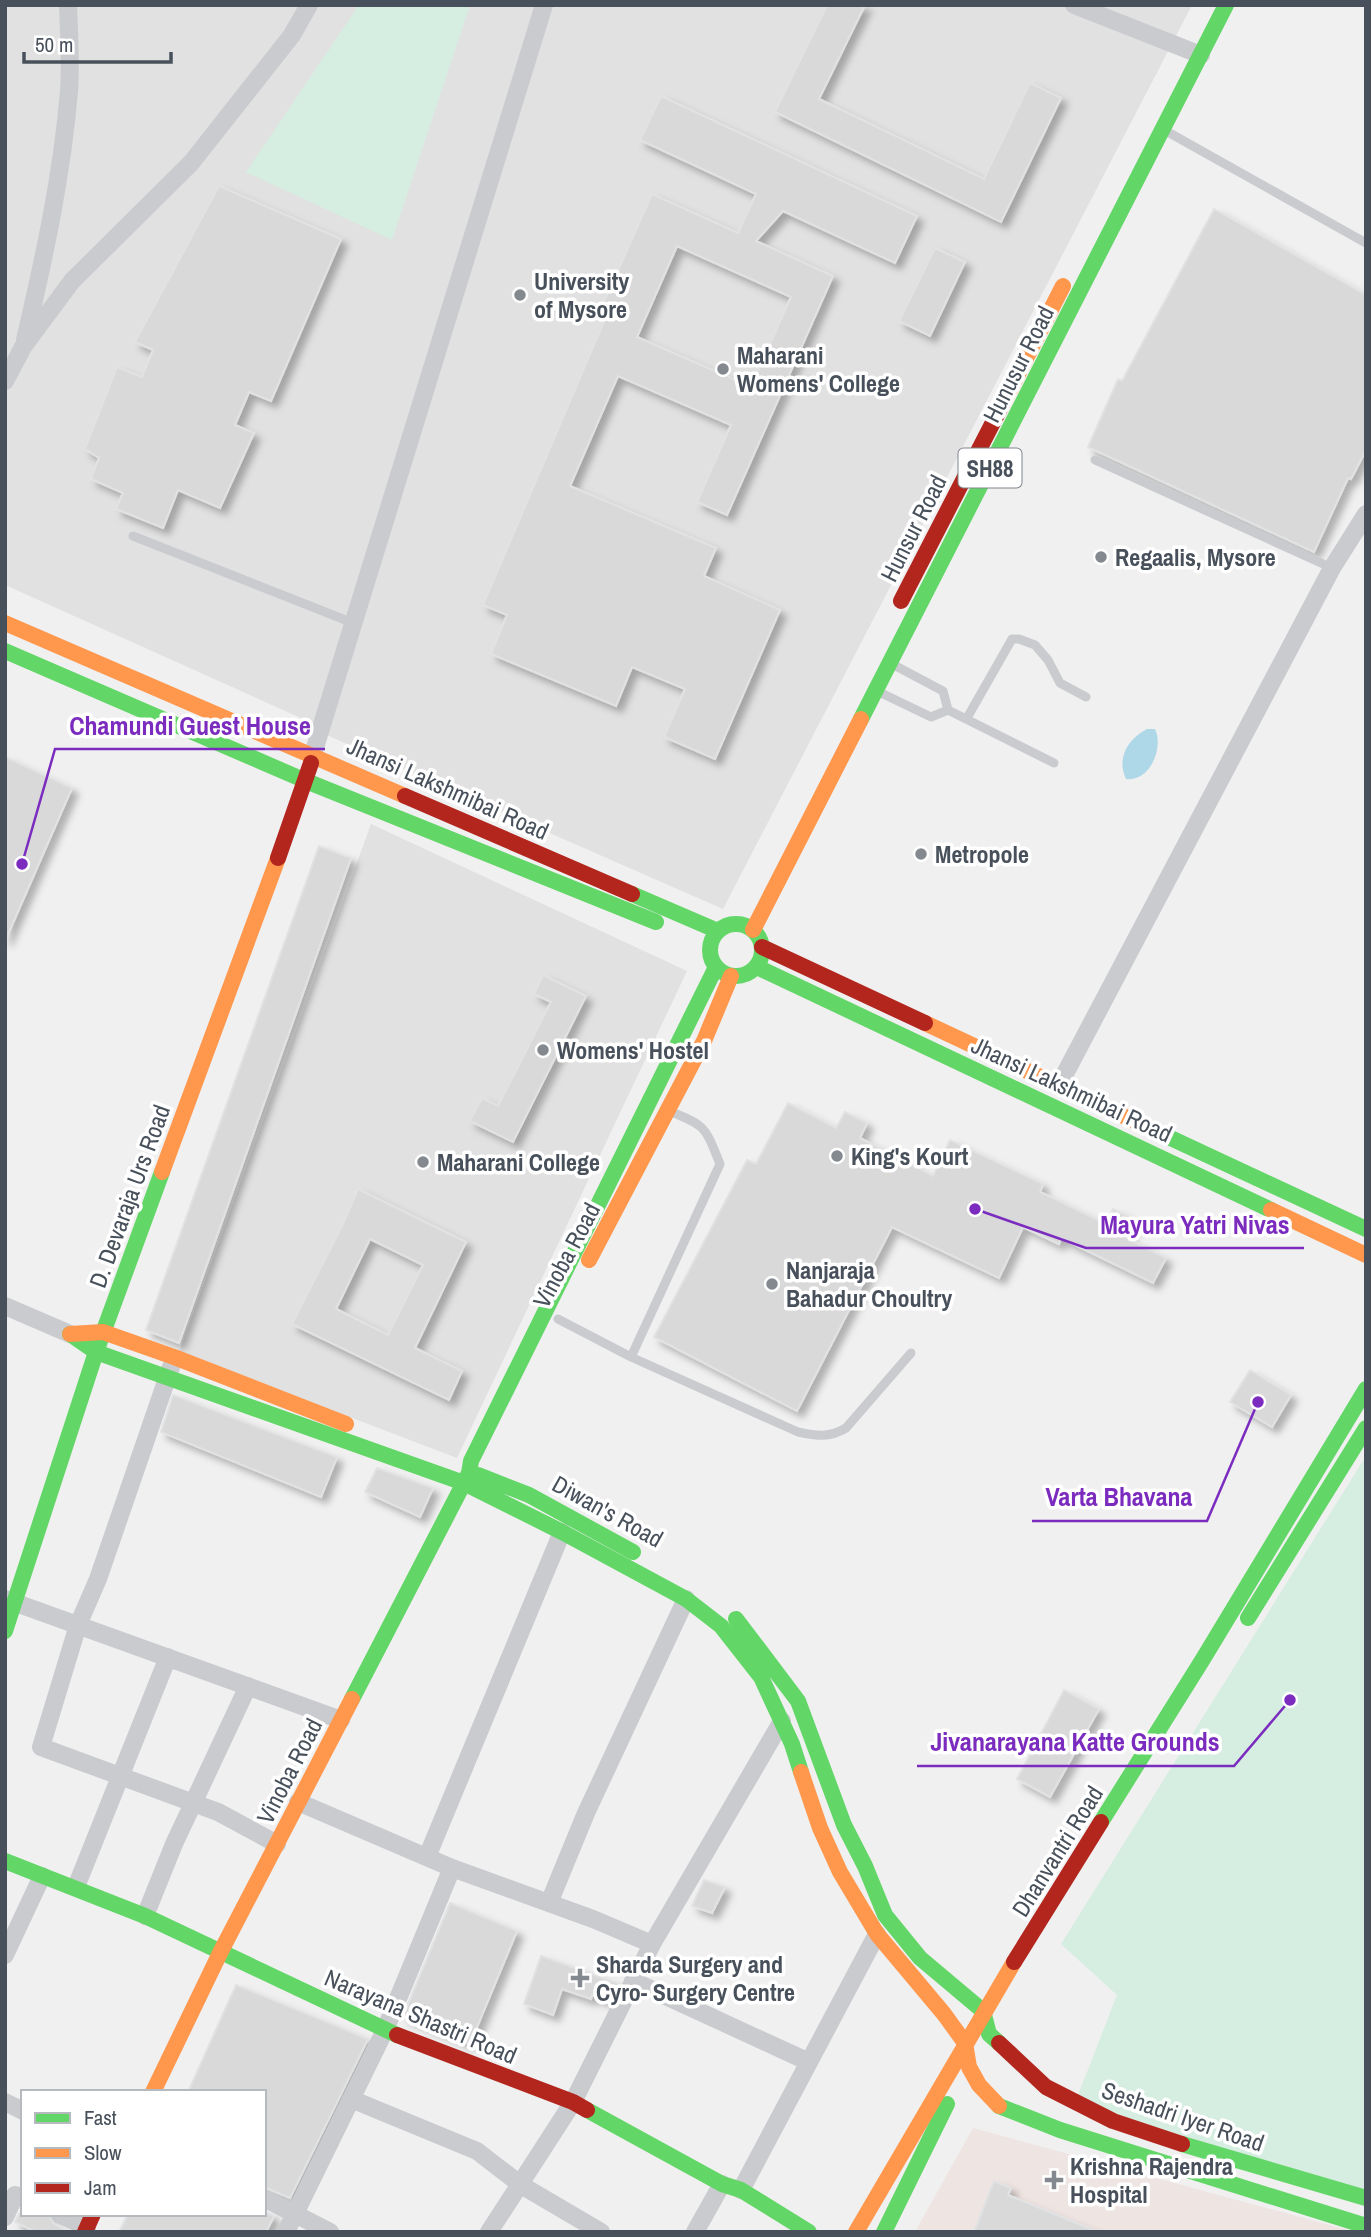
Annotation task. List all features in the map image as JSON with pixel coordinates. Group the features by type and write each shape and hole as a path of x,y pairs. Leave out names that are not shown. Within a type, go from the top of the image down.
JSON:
{"street":[{"path":"23,347 46,250 63,150 69,88 68,5"},
{"path":"5,382 23,347 72,281 191,163 292,35 309,5"},
{"path":"313,754 544,5"},
{"path":"1074,5 1189,51"},
{"name":"Hunusur Road","path":"745,922 876,690 1163,130 1189,51 1226,5"},
{"name":"Hunsur Road","path":"894,614 1070,271"},
{"path":"1059,1084 1332,568 1366,514"},
{"name":"Jhansi Lakshmibai Road","path":"5,623 313,754 715,937"},
{"name":"Jhansi Lakshmibai Road","path":"5,651 306,781 715,937"},
{"name":"D. Devaraja Urs Road","path":"5,1631 10,1600 103,1332 306,781 313,754"},
{"path":"745,922 762,942 761,959 757,967 743,976 726,975 716,967 710,955 715,937 726,926 745,922"},
{"name":"Jhansi Lakshmibai Road","path":"762,947 1366,1229"},
{"name":"Vinoba Road","path":"154,2090 220,1952 466,1478 471,1461 716,967"},
{"name":"Jhansi Lakshmibai Road","path":"757,967 1366,1255"},
{"name":"Vinoba Road","path":"466,1478 481,1467 704,1041 731,976"},
{"name":"Diwan's Road","path":"5,1306 71,1334 103,1332 174,1357 466,1478 487,1477 518,1490 569,1515 692,1585 730,1612 798,1701 844,1825 865,1866 885,1915 920,1958 983,2011"},
{"path":"71,1334 96,1352 167,1378 466,1478 686,1599 721,1626 761,1677 792,1744 820,1828 839,1872 877,1934 965,2043 969,2067 979,2085 1001,2108 1060,2130 1366,2226"},
{"path":"174,1357 98,1579 78,1625 41,1747 218,1812 277,1844"},
{"name":"Dhanvantri Road","path":"1195,1703 1215,1661 1366,1389"},
{"path":"1238,1633 1366,1428"},
{"path":"427,1857 562,1532"},
{"path":"550,1903 586,1813 686,1599"},
{"path":"10,1600 341,1720"},
{"path":"76,1887 168,1657"},
{"name":"Dhanvantri Road","path":"856,2232 983,2011 1215,1661"},
{"path":"145,1916 248,1686"},
{"path":"489,2232 573,2102 652,1944 782,1721"},
{"path":"298,1802 452,1868 652,1944"},
{"name":"Narayana Shastri Road","path":"5,1861 145,1916 384,2030 573,2102 722,2184 741,2190 809,2232"},
{"path":"286,2232 384,2030 452,1868"},
{"path":"5,1955 42,1876"},
{"path":"741,2190 877,1934"},
{"path":"884,2232 947,2104 1025,1975"},
{"path":"634,1981 809,2062"},
{"path":"983,2011 989,2034"},
{"name":"Seshadri Iyer Road","path":"989,2034 1046,2087 1113,2121 1167,2140 1366,2198"},
{"path":"351,2099 477,2151 521,2185 601,2232"},
{"path":"5,2102 21,2109"},
{"path":"695,2232 722,2184"},
{"path":"5,2217 15,2195 21,2197"},
{"path":"266,2199 330,2232"},
{"path":"65,2216 88,2224"}],"lane":[{"path":"1163,130 1366,243"},
{"path":"1095,460 1332,568"},
{"path":"134,536 353,623"},
{"path":"967,718 1012,639 1035,645 1048,660 1060,683 1086,697"},
{"path":"890,663 943,691 948,710"},
{"path":"876,690 930,717 948,710 1054,763"},
{"path":"631,1357 720,1164 707,1133 696,1122 667,1111"},
{"path":"558,1319 631,1357 798,1432 818,1437 834,1435 846,1428 911,1353"}],"shaded area":[{"name":"Maharani Womens' College","path":"5,5 1192,5 723,909 322,733 323,728 5,585"},
{"name":"Maharani College","path":"371,824 687,971 457,1458 179,1352"},
{"name":"Krishna Rajendra Hospital","path":"973,2128 1355,2232 915,2232"}],"green space":[{"path":"359,5 470,5 392,240 246,172"},
{"path":"1366,1456 1366,2194 1073,2108 1117,1995 1061,1944"}],"water":[{"path":"1147,729 1155,729 1157,737 1158,745 1153,762 1142,775 1126,779 1123,757 1134,738"}],"building":[{"path":"827,5 865,5 819,99 984,179 1030,83 1061,98 1001,222 775,112"},
{"path":"661,96 917,216 895,263 783,211 756,241 833,276 727,515 697,502 731,425 618,376 570,486 716,548 704,576 780,610 715,759 664,737 685,689 632,667 616,706 491,654 507,615 483,605 611,305 604,302 652,194 738,233 756,194 640,140","holes":["677,246 791,297 751,387 637,337"]},
{"path":"219,186 341,239 271,401 249,392 235,425 254,433 220,508 178,490 163,528 116,509 123,493 91,479 99,458 85,449 117,367 142,377 153,350 135,342"},
{"path":"1214,209 1366,295 1366,450 1351,479 1348,478 1314,552 1088,447 1118,379 1122,381"},
{"path":"935,248 965,262 930,336 899,321"},
{"path":"5,757 72,788 5,941"},
{"path":"319,846 351,858 179,1343 146,1330"},
{"name":"Womens' Hostel","path":"543,975 586,996 513,1142 470,1121 482,1098 498,1106 551,1002 534,994"},
{"path":"788,1103 836,1128 845,1112 867,1123 860,1138 933,1176 950,1140 1043,1184 1040,1192 1106,1224 1113,1209 1135,1220 1126,1238 1166,1258 1153,1283 1061,1238 1059,1244 1023,1227 999,1278 892,1227 797,1411 654,1337 747,1160 756,1164"},
{"path":"358,1189 466,1242 415,1348 462,1371 449,1400 292,1324","holes":["370,1239 423,1265 388,1335 336,1309"]},
{"path":"1250,1370 1291,1395 1272,1427 1230,1402"},
{"path":"173,1395 337,1457 321,1497 161,1432"},
{"path":"377,1468 433,1488 420,1517 365,1492"},
{"path":"1064,1690 1099,1709 1050,1797 1017,1779"},
{"path":"704,1880 725,1887 712,1913 692,1906"},
{"path":"450,1903 517,1931 470,2044 403,2016"},
{"path":"541,1956 620,1984 610,2002 562,1989 553,2015 524,2004"},
{"path":"236,1985 368,2039 290,2198 266,2188 266,2090 189,2090"},
{"path":"994,2181 1011,2188 1008,2195 1098,2232 974,2232"},
{"path":"266,2212 274,2216 266,2232 119,2232 127,2216 266,2216"},
{"path":"19,2214 49,2216 54,2224 70,2232 36,2232 15,2222"}],"traffic: fast":[{"path":"861,719 1226,5"},
{"path":"5,651 306,781 656,922"},
{"path":"632,894 718,931"},
{"path":"736,924 755,931 762,950 755,969 736,976 717,969 710,950 717,931 736,924"},
{"path":"352,1699 469,1473 471,1461 716,967"},
{"path":"757,967 1271,1210"},
{"path":"1162,1134 1366,1229"},
{"path":"5,1631 96,1352 162,1172"},
{"path":"70,1334 96,1352 464,1483 686,1599 721,1626 761,1677 792,1744 801,1772"},
{"path":"1101,1822 1366,1389"},
{"path":"1248,1618 1366,1428"},
{"path":"478,1475 529,1495 633,1552"},
{"path":"736,1619 798,1701 844,1825 865,1866 885,1915 920,1958 983,2011 989,2034 999,2043"},
{"path":"5,1861 145,1916 397,2035"},
{"path":"884,2232 947,2104"},
{"path":"999,2106 1060,2130 1366,2226"},
{"path":"587,2110 722,2184 741,2190 809,2232"},
{"path":"1182,2144 1366,2198"}],"traffic: slow":[{"path":"1003,403 1063,286"},
{"path":"5,623 405,796"},
{"path":"753,930 861,719"},
{"path":"162,1172 278,858"},
{"path":"589,1260 704,1041 731,976"},
{"path":"925,1023 1162,1134"},
{"path":"1271,1210 1366,1255"},
{"path":"70,1334 103,1332 346,1424"},
{"path":"154,2090 220,1953 352,1699"},
{"path":"801,1772 820,1828 840,1872 877,1934 965,2043 969,2067 979,2085 999,2106"},
{"path":"856,2232 1014,1962"}],"traffic: jam":[{"path":"901,601 1003,403"},
{"path":"278,858 311,763"},
{"path":"405,796 632,894"},
{"path":"762,947 925,1023"},
{"path":"1014,1962 1101,1822"},
{"path":"397,2035 573,2102 587,2110"},
{"path":"999,2043 1046,2087 1113,2121 1182,2144"},
{"path":"85,2232 92,2216"}],"place":[{"name":"University of Mysore","path":"520,295"},
{"name":"Maharani Womens' College","path":"723,369"},
{"name":"Regaalis, Mysore","path":"1101,557"},
{"name":"Metropole","path":"921,854"},
{"name":"Chamundi Guest House","path":"22,864"},
{"name":"Womens' Hostel","path":"543,1050"},
{"name":"King's Kourt","path":"837,1156"},
{"name":"Maharani College","path":"423,1162"},
{"name":"Mayura Yatri Nivas","path":"975,1209"},
{"name":"Nanjaraja Bahadur Choultry","path":"772,1284"},
{"name":"Varta Bhavana","path":"1258,1402"},
{"name":"Jivanarayana Katte Grounds","path":"1290,1700"},
{"name":"Sharda Surgery and Cyro- Surgery Centre","path":"580,1978"},
{"name":"Krishna Rajendra Hospital","path":"1054,2180"}]}
